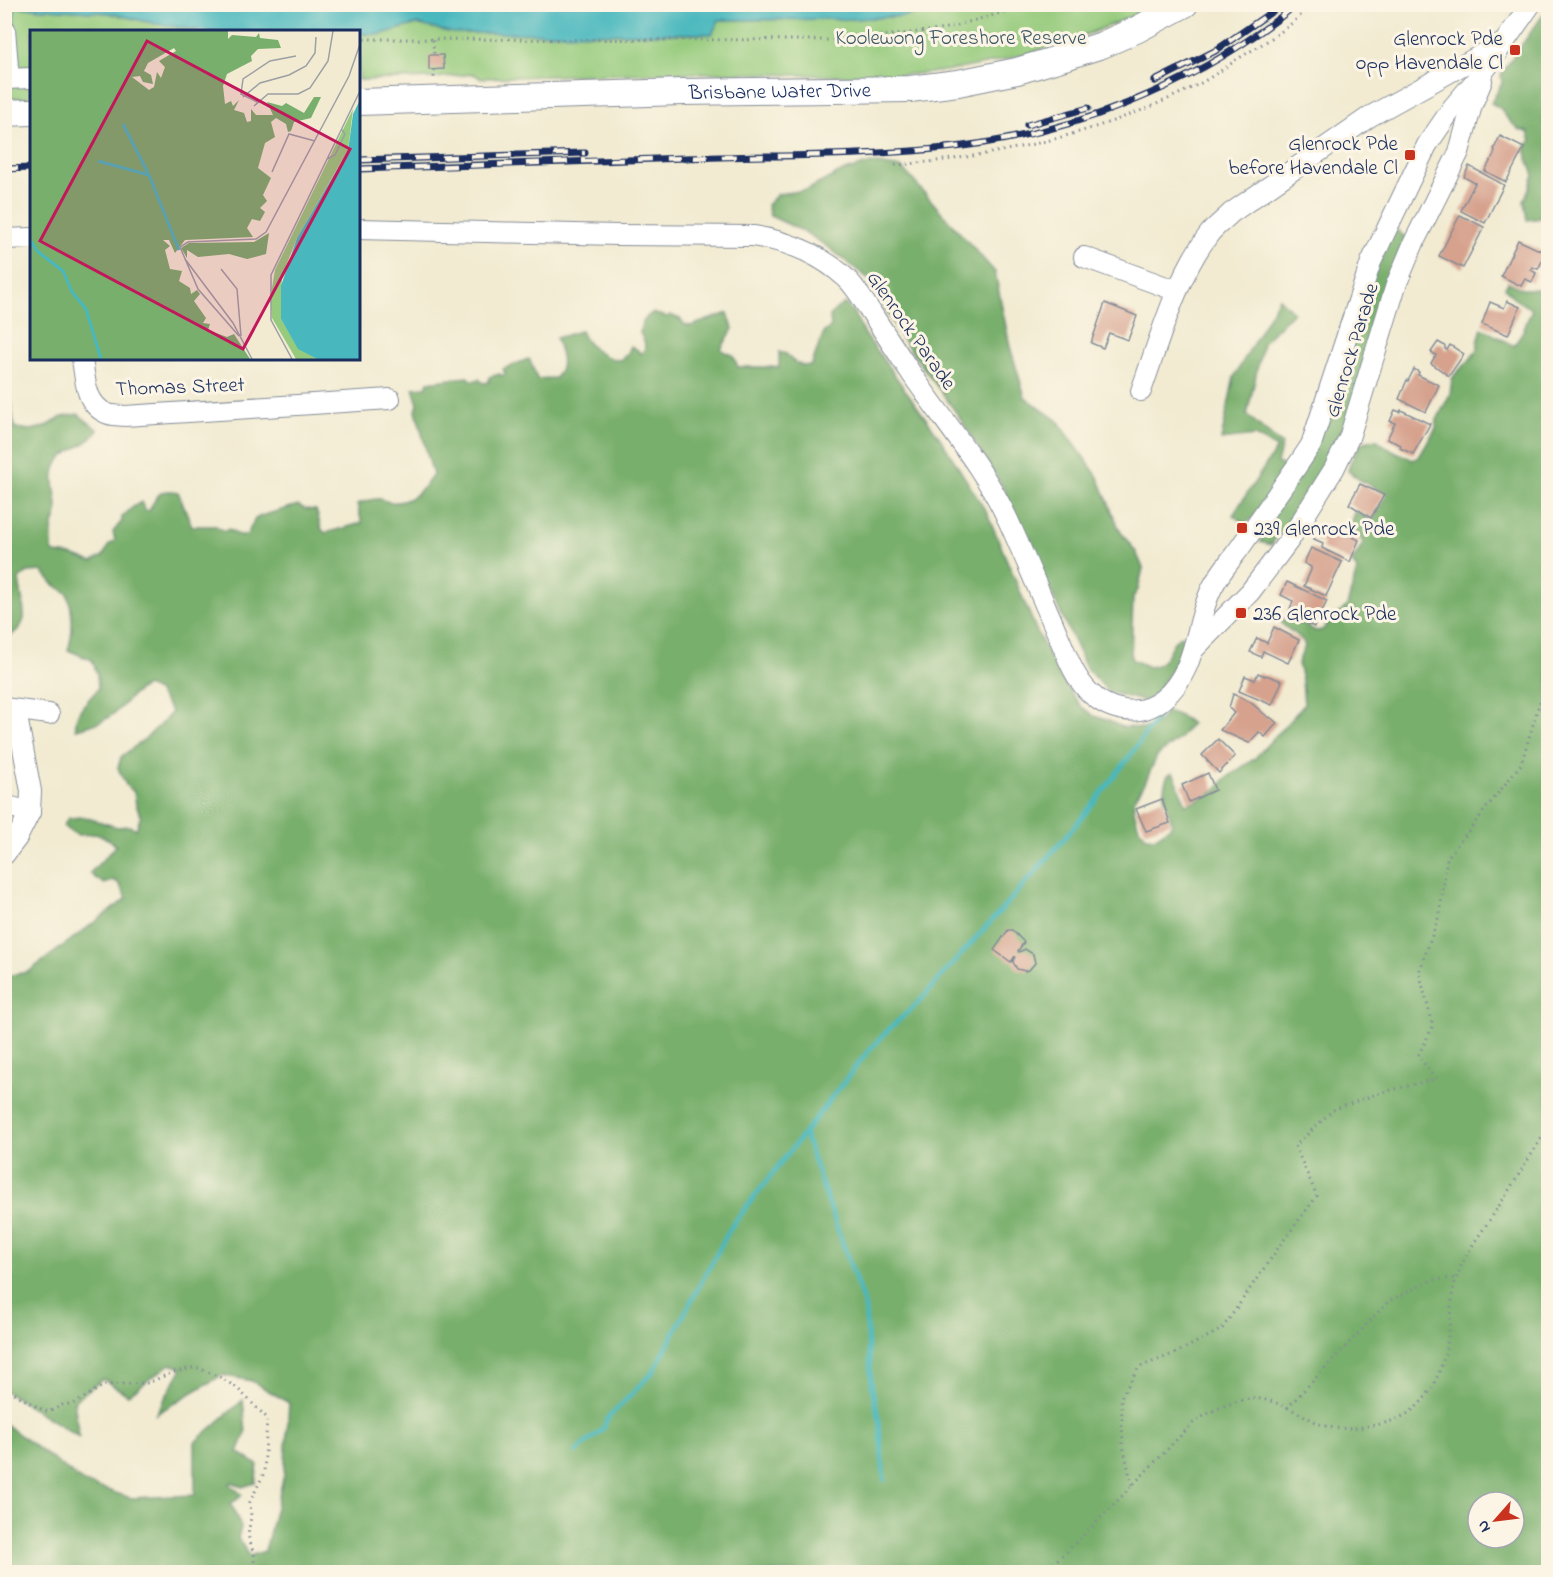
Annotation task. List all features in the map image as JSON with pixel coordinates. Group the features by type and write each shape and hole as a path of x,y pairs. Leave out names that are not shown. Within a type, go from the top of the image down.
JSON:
{"main road":[{"name":"Brisbane Water Drive","path":"360,102 682,92 910,89 958,84 1071,56 1138,29 1185,4"},
{"path":"4,113 30,112"}],"street":[{"name":"Glenrock Parade","path":"360,229 753,236 795,245 818,257 848,280 913,376 973,458 1002,507 1064,650 1081,682 1088,691 1104,703 1120,710 1138,711 1154,705 1179,681 1194,649 1212,587 1311,445 1371,262 1427,145 1453,107 1487,67 1531,4"},
{"path":"5,29 7,79 30,78"},
{"path":"1141,392 1177,291 1193,258 1211,231 1231,213 1369,117 1504,42"},
{"name":"Glenrock Parade","path":"1194,649 1250,592 1290,538 1334,469 1349,438 1396,285 1415,240 1459,152 1472,105 1487,67"},
{"path":"4,239 30,238"},
{"path":"1084,257 1177,291"},
{"name":"Thomas Street","path":"82,360 86,384 93,404 107,414 125,416 390,399"},
{"path":"4,855 17,838 30,812 31,791 10,710 49,714"},
{"path":"4,805 30,812"}],"path":[{"path":"360,39 840,40 939,30 1034,4"},
{"path":"895,165 943,161 1010,149 1091,129 1140,111 1202,82 1285,28 1314,4"},
{"path":"433,39 434,55"},
{"path":"434,70 434,78"},
{"path":"1132,1485 1123,1446 1121,1397 1139,1367 1176,1353 1222,1329 1317,1196 1295,1146 1333,1110 1379,1093 1436,1079 1418,1056 1433,1026 1419,972 1440,913 1447,858 1521,764 1548,675"},
{"path":"1044,1572 1078,1541 1192,1424 1221,1407 1259,1399 1276,1403 1322,1425 1348,1430 1383,1424 1416,1408 1432,1389 1439,1372 1449,1332 1458,1272 1479,1235 1548,1128"},
{"path":"1287,1408 1389,1301 1432,1280 1457,1278"},
{"path":"4,1387 16,1392 38,1408 49,1412 76,1403 104,1385 148,1383 171,1373 196,1367 220,1377 237,1388 267,1418 264,1473 250,1502 251,1517 248,1535 254,1555 254,1572"}],"green space":[{"name":"Koolewong Foreshore Reserve","path":"966,4 1155,5 1099,30 1008,59 977,66 916,74 838,76 679,73 480,78 474,74 434,78 360,80 360,34 381,34 417,24 453,33 712,34 719,20 853,19 905,16"},
{"path":"15,7 109,13 157,24 202,30 30,30 30,98 5,99 5,29"},
{"path":"1548,8 1548,213 1541,218 1527,220 1524,201 1534,175 1525,146 1531,141 1528,132 1519,130 1501,109 1491,103 1502,83 1501,74"},
{"path":"871,163 902,168 995,272 1010,347 1025,397 1058,421 1098,477 1120,531 1136,552 1143,568 1138,590 1133,597 1131,659 1149,667 1158,665 1166,657 1175,641 1183,636 1175,667 1152,697 1143,701 1109,692 1086,668 1003,488 958,415 901,337 870,280 805,232 770,216 767,205 778,194 807,190 839,173"},
{"path":"1390,224 1406,238 1345,442 1271,545 1260,542 1285,493 1245,524 1233,515 1277,448 1255,436 1221,440 1234,377 1279,298 1293,312 1263,343 1247,415 1282,445 1277,463 1300,472"},
{"path":"1548,279 1548,1572 5,1572 5,1424 85,1483 131,1498 195,1495 195,1442 243,1400 246,1433 238,1452 258,1465 255,1483 242,1487 232,1482 230,1484 242,1495 230,1504 241,1527 238,1538 249,1556 265,1551 284,1475 289,1403 252,1381 222,1375 156,1414 182,1368 170,1364 128,1395 103,1379 74,1401 79,1437 5,1391 5,976 28,972 127,898 114,880 104,884 90,873 116,846 110,840 97,834 77,835 63,826 69,818 84,817 117,827 130,826 136,829 141,816 134,792 126,785 118,768 121,757 146,738 172,712 157,691 147,686 105,719 76,729 79,712 98,689 97,674 92,660 68,650 72,621 67,593 53,584 42,571 28,572 19,579 24,618 17,631 5,639 5,393 9,392 15,428 30,430 45,427 62,417 78,414 98,430 90,439 61,459 54,472 57,513 52,529 52,550 54,553 71,555 92,562 103,556 109,545 115,541 113,532 122,521 122,517 141,502 145,510 149,511 156,497 166,491 178,492 192,526 216,526 224,531 229,529 238,535 247,535 255,519 261,516 298,505 305,509 316,510 321,528 325,533 362,523 357,504 374,499 397,502 410,498 425,486 433,475 416,411 418,404 413,388 426,387 428,382 467,377 473,381 479,379 483,383 489,382 489,377 504,375 503,369 528,359 537,379 555,378 562,363 556,338 581,331 591,347 608,357 620,360 628,353 631,346 640,354 645,347 640,333 642,326 645,319 652,313 667,317 670,315 680,319 685,325 691,326 728,313 733,329 721,349 733,355 738,367 779,367 779,352 786,354 797,363 811,366 824,332 831,327 830,316 845,303 940,438 987,513 1038,634 1061,679 1081,706 1094,716 1122,727 1145,728 1161,720 1166,712 1179,716 1191,724 1181,737 1157,756 1145,783 1134,800 1134,811 1139,828 1147,837 1154,838 1169,828 1172,823 1164,794 1168,775 1173,773 1186,805 1216,791 1225,779 1255,758 1304,705 1298,663 1305,646 1301,639 1281,623 1285,618 1292,619 1316,631 1322,630 1347,606 1357,570 1352,562 1363,544 1351,526 1355,511 1372,521 1387,494 1348,471 1350,463 1361,443 1376,439 1388,448 1413,460 1419,457 1436,428 1437,420 1450,394 1452,379 1478,348 1482,328 1514,346 1532,309 1516,300 1505,288 1508,282 1522,289 1543,289"}],"water":[{"path":"5,4 966,5 905,16 853,19 719,20 712,34 453,33 417,24 381,34 360,34 360,30 197,30 109,13 15,7 14,28 5,29"}],"building":[{"path":"429,55 443,55 444,69 429,70"},
{"path":"1500,136 1524,148 1506,182 1485,171"},
{"path":"1469,166 1504,185 1485,223 1461,211 1475,183 1464,177"},
{"path":"1460,215 1484,227 1463,268 1439,256"},
{"path":"1518,240 1546,253 1538,269 1532,267 1531,270 1536,273 1532,282 1525,279 1521,286 1501,276"},
{"path":"1507,301 1520,307 1508,335 1482,324 1490,302 1504,308"},
{"path":"1105,303 1137,316 1128,340 1109,333 1103,348 1091,343"},
{"path":"1438,342 1447,350 1450,345 1464,354 1449,376 1431,363 1436,355 1431,352"},
{"path":"1414,369 1419,372 1418,375 1439,385 1426,412 1399,399"},
{"path":"1395,410 1400,412 1401,410 1430,424 1413,454 1387,439 1395,423 1390,421"},
{"path":"1360,484 1384,495 1371,518 1349,504"},
{"path":"1319,526 1330,532 1332,527 1359,540 1350,562 1322,548 1323,543 1314,539"},
{"path":"1311,548 1342,562 1326,596 1304,586 1311,567 1304,563"},
{"path":"1287,582 1327,601 1314,627 1288,614 1293,601 1281,595"},
{"path":"1274,627 1299,640 1288,663 1263,651 1261,657 1250,652 1257,638 1267,643"},
{"path":"1258,673 1282,681 1272,705 1239,691 1245,676 1255,680"},
{"path":"1233,694 1250,702 1277,723 1265,737 1259,732 1249,743 1220,730 1234,713 1229,708"},
{"path":"1218,739 1235,756 1219,773 1202,755"},
{"path":"1208,773 1215,790 1189,802 1182,785"},
{"path":"1162,799 1170,823 1146,831 1136,809"},
{"path":"1008,930 1012,930 1024,942 1019,952 1025,949 1033,954 1035,963 1029,970 1017,969 1013,962 1015,956 1011,962 994,950"}],"waterway":[{"path":"884,1480 879,1420 872,1388 865,1307 804,1133 865,1055 917,1004 1077,824 1136,748 1163,708"},
{"path":"576,1452 603,1429 608,1418 653,1372 731,1227 804,1133"}],"railway":[{"path":"1155,81 1215,51 1283,4"},
{"path":"360,169 873,153 984,143 1080,120 1127,103 1216,60 1258,34 1297,4"},
{"path":"1027,125 1088,108"},
{"path":"360,160 585,153"},
{"path":"4,169 30,168"}],"place":[{"name":"Glenrock Pde opp Havendale Cl","path":"1515,50"},
{"name":"Glenrock Pde before Havendale Cl","path":"1410,155"},
{"name":"239 Glenrock Pde","path":"1242,528"},
{"name":"236 Glenrock Pde","path":"1241,613"}]}
